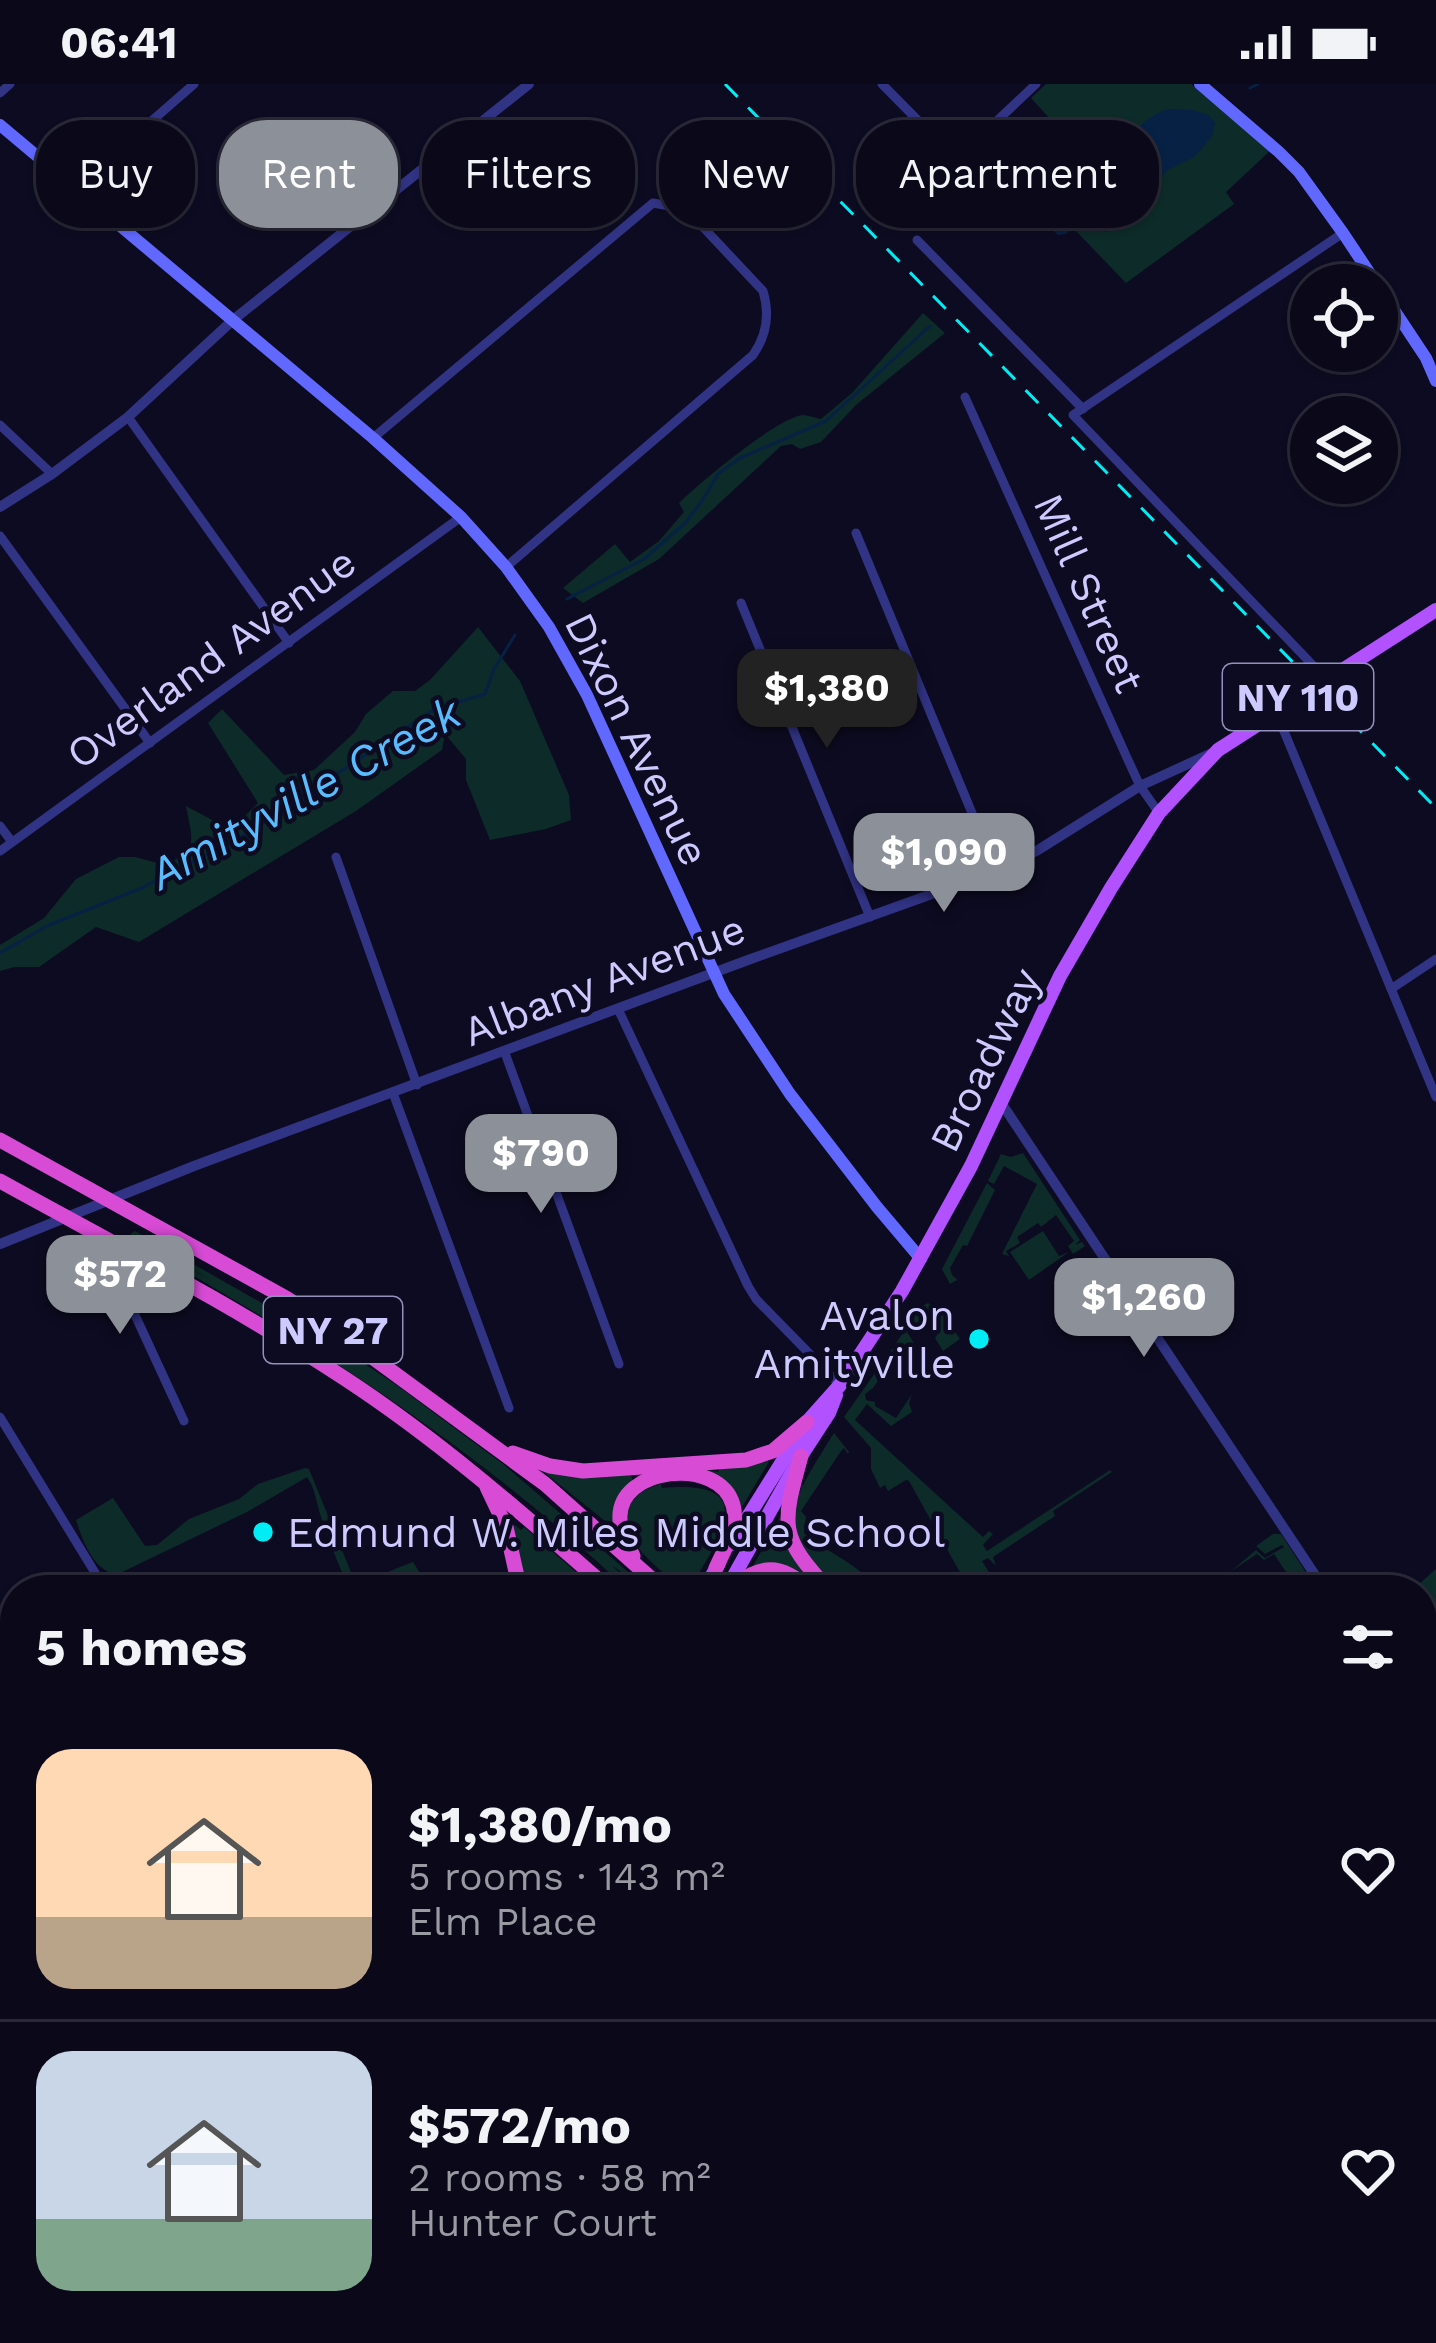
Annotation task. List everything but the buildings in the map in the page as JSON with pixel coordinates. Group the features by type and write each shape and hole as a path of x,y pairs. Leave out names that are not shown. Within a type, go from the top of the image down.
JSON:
{"highway":[{"name":"NY 27","path":"0,1140 286,1298 545,1484 648,1575"},
{"name":"NY 27","path":"0,1181 269,1330 379,1402 483,1479 593,1575"},
{"path":"495,1447 550,1466 583,1471 746,1460 773,1451 807,1422"},
{"path":"801,1456 787,1508 788,1528 800,1558 815,1575"},
{"path":"637,1564 620,1522 626,1496 647,1480 698,1475 719,1484 734,1508 730,1535 716,1568"},
{"path":"483,1479 506,1527 517,1575"},
{"path":"752,1575 766,1569 791,1575"}],"main road":[{"path":"1200,84 1294,166 1426,358 1436,381"},
{"name":"Dixon Avenue","path":"0,125 36,154"},
{"name":"Dixon Avenue","path":"124,228 373,438 461,517 506,567 549,627 587,695 727,998 790,1094 921,1259"},
{"name":"Broadway","path":"712,1575 807,1422 840,1385 921,1259 1002,1104 1060,976 1159,813 1218,750 1436,610"},
{"name":"Broadway","path":"736,1575 829,1414 840,1385"}],"street":[{"path":"0,93 10,84"},
{"path":"153,120 194,84"},
{"path":"0,507 128,417 233,320 529,84"},
{"path":"882,84 918,120"},
{"path":"999,120 1036,84"},
{"path":"373,438 653,203 686,209 763,291 768,308 763,341 753,355 506,567"},
{"path":"1078,412 1343,233"},
{"path":"917,240 1326,679"},
{"name":"Mill Street","path":"965,398 1140,786 1159,813"},
{"path":"128,417 289,643"},
{"path":"0,425 52,474"},
{"name":"Overland Avenue","path":"0,850 461,517"},
{"path":"856,533 996,872"},
{"path":"0,536 150,743"},
{"path":"741,603 870,916"},
{"path":"1276,712 1436,1097"},
{"name":"Albany Avenue","path":"0,1244 713,973 996,872 1140,786 1218,750"},
{"path":"0,826 12,842"},
{"path":"336,856 417,1085"},
{"path":"1391,988 1436,959"},
{"path":"619,1011 748,1286 840,1385"},
{"path":"505,1053 619,1364"},
{"path":"393,1094 509,1408"},
{"path":"1002,1104 1315,1575"},
{"path":"98,1235 184,1421"},
{"path":"0,1417 96,1575"}],"green space":[{"path":"1046,84 1191,84 1271,150 1226,192 1234,204 1126,283 1073,228 1159,228 1159,120 1051,120 1031,98"},
{"path":"923,313 945,333 856,405 821,442 800,449 792,444 781,446 659,559 583,603 563,588 615,544 630,562 659,541 684,512 679,503 776,427 803,415 821,419 852,393"},
{"path":"478,627 520,681 569,795 571,820 490,840 466,780 466,759 445,734 442,750 356,811 139,942 96,927 39,967 0,971 0,945 44,918 76,879 119,857 165,865 184,853 191,842 186,806 231,830 258,803 208,723 222,709 284,775 314,770 393,691 415,691 430,680"},
{"path":"1023,1153 1080,1240 1075,1245 1082,1242 1085,1246 1073,1254 1068,1246 1074,1241 1056,1215 1017,1237 1020,1243 1006,1251 1009,1256 1002,1254 1037,1184 1004,1166 994,1184 988,1181 1001,1154"},
{"path":"987,1183 995,1190 967,1246 963,1245 950,1268 964,1286 957,1280 950,1284 942,1269"},
{"path":"135,1231 336,1345 395,1384 503,1464 632,1575 612,1565 621,1575 611,1575 511,1488 388,1398 125,1237 214,1282 130,1234"},
{"path":"1043,1231 1059,1256 1069,1252 1029,1280 1010,1252"},
{"path":"928,1303 940,1309 960,1339 943,1351 926,1319 907,1332 914,1343 902,1346 865,1394 866,1400 896,1418 912,1394 912,1412 891,1426 867,1404 855,1420 983,1537 989,1531 993,1534 983,1545 987,1551 1112,1472 993,1557 996,1566 988,1558 982,1561 991,1575 961,1575 909,1481 888,1491 885,1485 880,1488 871,1469 871,1448 844,1417"},
{"path":"834,1433 849,1452 841,1451 801,1511 806,1517 804,1533 864,1575 822,1575 802,1546 795,1512 807,1478"},
{"path":"767,1459 739,1512 704,1470 718,1472 721,1466"},
{"path":"309,1469 352,1575 344,1575 307,1477 247,1512 116,1575 95,1561 76,1520 113,1498 145,1546 157,1545 189,1519 239,1499 258,1484"},
{"path":"540,1469 631,1473 633,1483 615,1529"},
{"path":"661,1484 662,1488 694,1488 713,1493 723,1503 721,1533 698,1575 666,1575 639,1549 626,1522 630,1505 642,1492"},
{"path":"780,1517 803,1571 800,1575 752,1568"},
{"path":"513,1527 524,1527 579,1575 522,1575"},
{"path":"1281,1534 1308,1575 1288,1575 1274,1554 1264,1560 1257,1554 1230,1572 1256,1550 1265,1558 1284,1547 1265,1554 1256,1546"},
{"path":"413,1562 421,1575 380,1575"}],"water":[{"path":"1168,109 1192,110 1209,115 1215,123 1200,151 1166,171 1159,182 1159,120 1147,120"},
{"path":"1053,228 1072,228 1058,235"}],"waterway":[{"name":"Amityville Creek","path":"1250,88 1258,84"},
{"name":"Amityville Creek","path":"567,599 644,559 685,523 718,474 740,458 826,421 930,326"},
{"name":"Amityville Creek","path":"0,953 49,925 144,887 251,831 433,710 485,694 515,635"}],"railway":[{"path":"725,84 1436,808"}],"place":[{"name":"Avalon Amityville","path":"979,1339"},
{"name":"Edmund W. Miles Middle School","path":"263,1532"}]}
